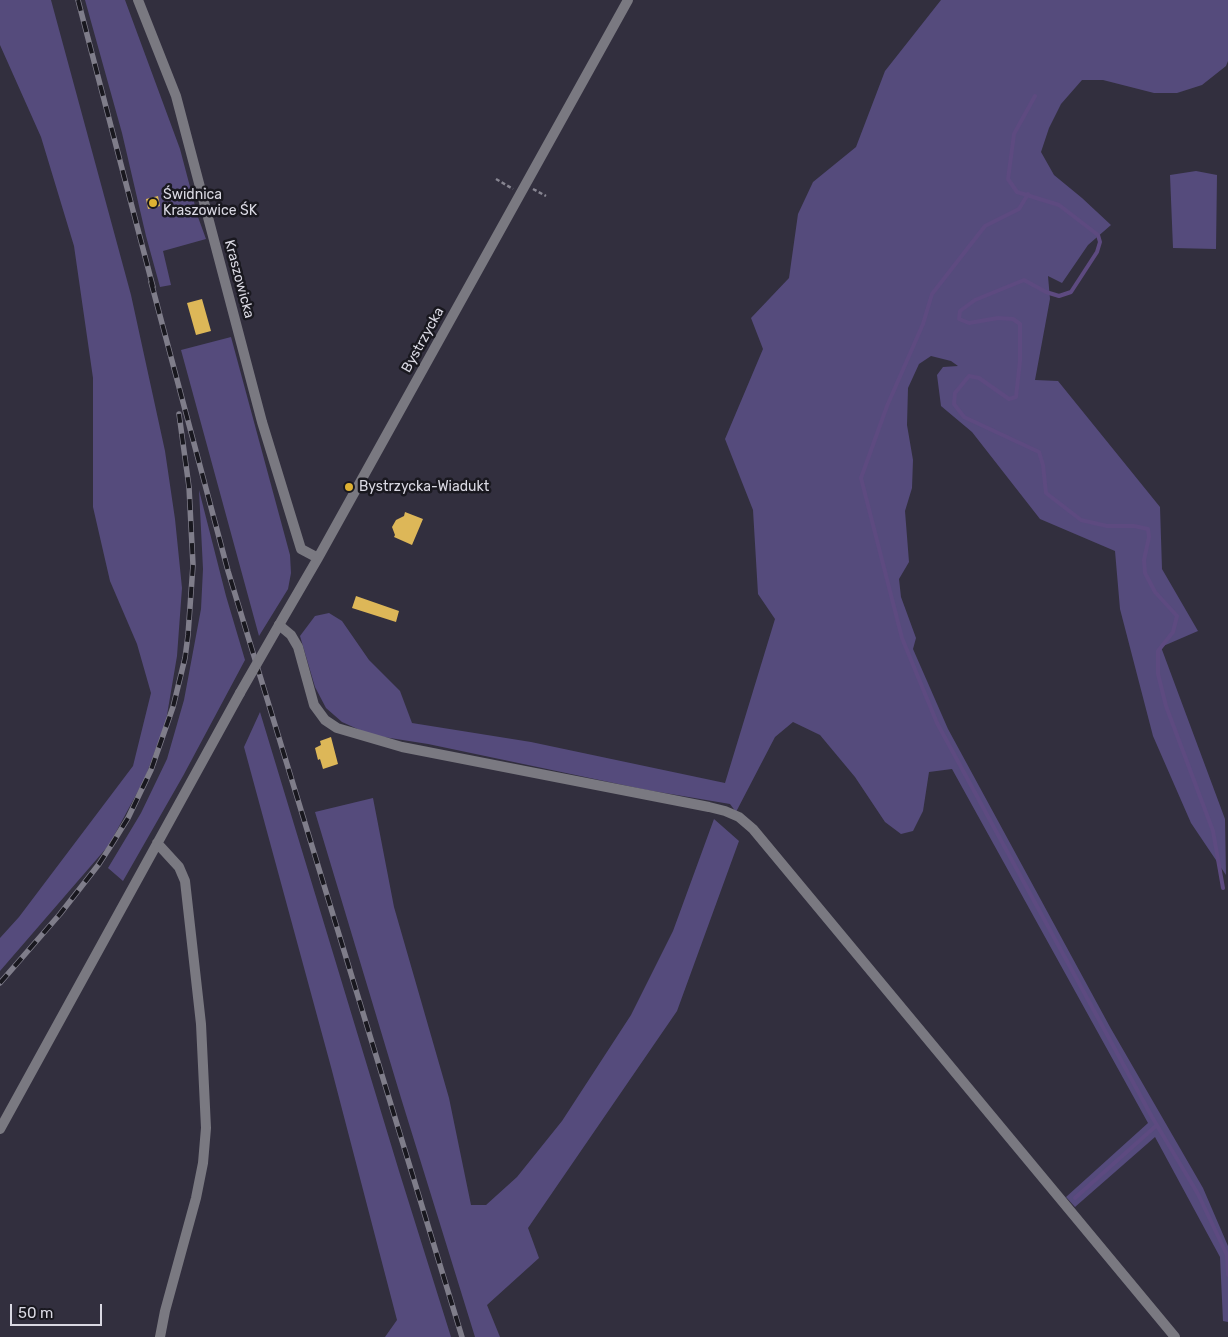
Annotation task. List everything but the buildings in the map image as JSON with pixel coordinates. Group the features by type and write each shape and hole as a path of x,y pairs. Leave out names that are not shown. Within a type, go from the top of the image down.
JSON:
{"street":[{"name":"Kraszowicka","path":"138,0 176,96 262,422 301,549 318,558"},
{"name":"Bystrzycka","path":"0,1129 157,843 318,558 628,0"},
{"path":"279,625 291,635 298,646 314,705 325,720 337,728 402,747 709,807 739,817 753,829 1175,1337"},
{"path":"157,843 179,867 185,881 201,1024 206,1128 203,1163 196,1198 165,1311 160,1337"}],"path":[{"path":"496,179 520,193"}],"shaded area":[{"path":"0,0 51,0 131,295 165,451 175,519 182,588 177,656 166,721 145,778 109,845 0,971 0,938 19,917 133,766 151,693 137,644 110,581 93,507 93,378 74,246 41,137 0,45"},
{"path":"85,0 125,0 180,149 198,217 206,239 163,251 171,285 160,287 122,133"},
{"path":"941,0 1228,0 1228,61 1226,66 1202,85 1177,93 1154,93 1103,80 1082,80 1061,104 1049,128 1041,152 1054,175 1111,225 1088,245 1062,283 1048,276 1050,299 1035,380 1058,381 1160,507 1162,569 1198,631 1161,647 1225,819 1226,875 1191,823 1153,736 1120,609 1115,551 1040,519 972,432 941,406 937,375 943,367 958,366 951,361 931,356 919,364 908,388 907,425 913,460 912,488 905,511 909,562 899,579 901,597 916,638 913,649 948,729 1110,1027 1203,1188 1228,1246 1228,1322 1223,1321 1220,1257 1155,1137 1075,1207 1066,1197 1148,1123 952,769 929,772 923,811 913,831 901,834 885,822 855,777 820,735 793,722 775,737 736,812 730,804 647,790 428,744 371,735 342,722 326,708 315,687 300,636 315,616 329,613 342,621 369,660 400,691 412,723 531,742 725,783 775,619 758,594 753,510 725,439 763,349 751,318 789,278 798,214 813,182 856,147 885,71"},
{"path":"1196,171 1217,175 1216,249 1173,248 1170,175"},
{"path":"231,337 290,555 291,573 288,589 259,636 181,350"},
{"path":"199,490 226,596 245,660 183,776 123,881 108,868 141,813 167,759 184,700 201,609 203,569"},
{"path":"260,712 451,1337 385,1337 397,1320 331,1067 244,747"},
{"path":"373,798 394,907 449,1098 471,1205 486,1205 517,1177 562,1121 631,1015 673,931 714,819 739,841 677,1011 528,1228 539,1258 487,1305 500,1337 475,1337 315,812"}],"waterway":[{"path":"1035,96 1014,134 1008,179 1017,192 1059,205 1098,235 1100,242 1097,252 1071,292 1059,296 1046,292 1024,280 975,300 960,311 959,319 969,323 998,318 1013,319 1020,324 1020,361 1016,397 1009,399 979,378 969,376 955,393 954,404 964,417 1039,452 1043,465 1046,493 1081,520 1107,526 1134,526 1148,529 1149,537 1144,560 1145,573 1155,592 1177,616 1173,632 1158,651 1158,674 1166,706 1213,831 1223,888"},
{"path":"1028,194 1019,209 985,226 932,294 923,324 887,406 861,478 902,638 937,723 1152,1117 1198,1194 1227,1255 1228,1275"},
{"path":"1075,1198 1157,1125"}],"railway":[{"path":"78,0 153,287"},
{"path":"151,282 228,571 462,1337"},
{"path":"0,983 60,914 112,844 128,818 151,770 173,707 185,658 193,565 189,487 179,414"}],"place":[{"name":"Świdnica Kraszowice ŚK","path":"153,203"},
{"name":"Bystrzycka-Wiadukt","path":"349,487"}]}
